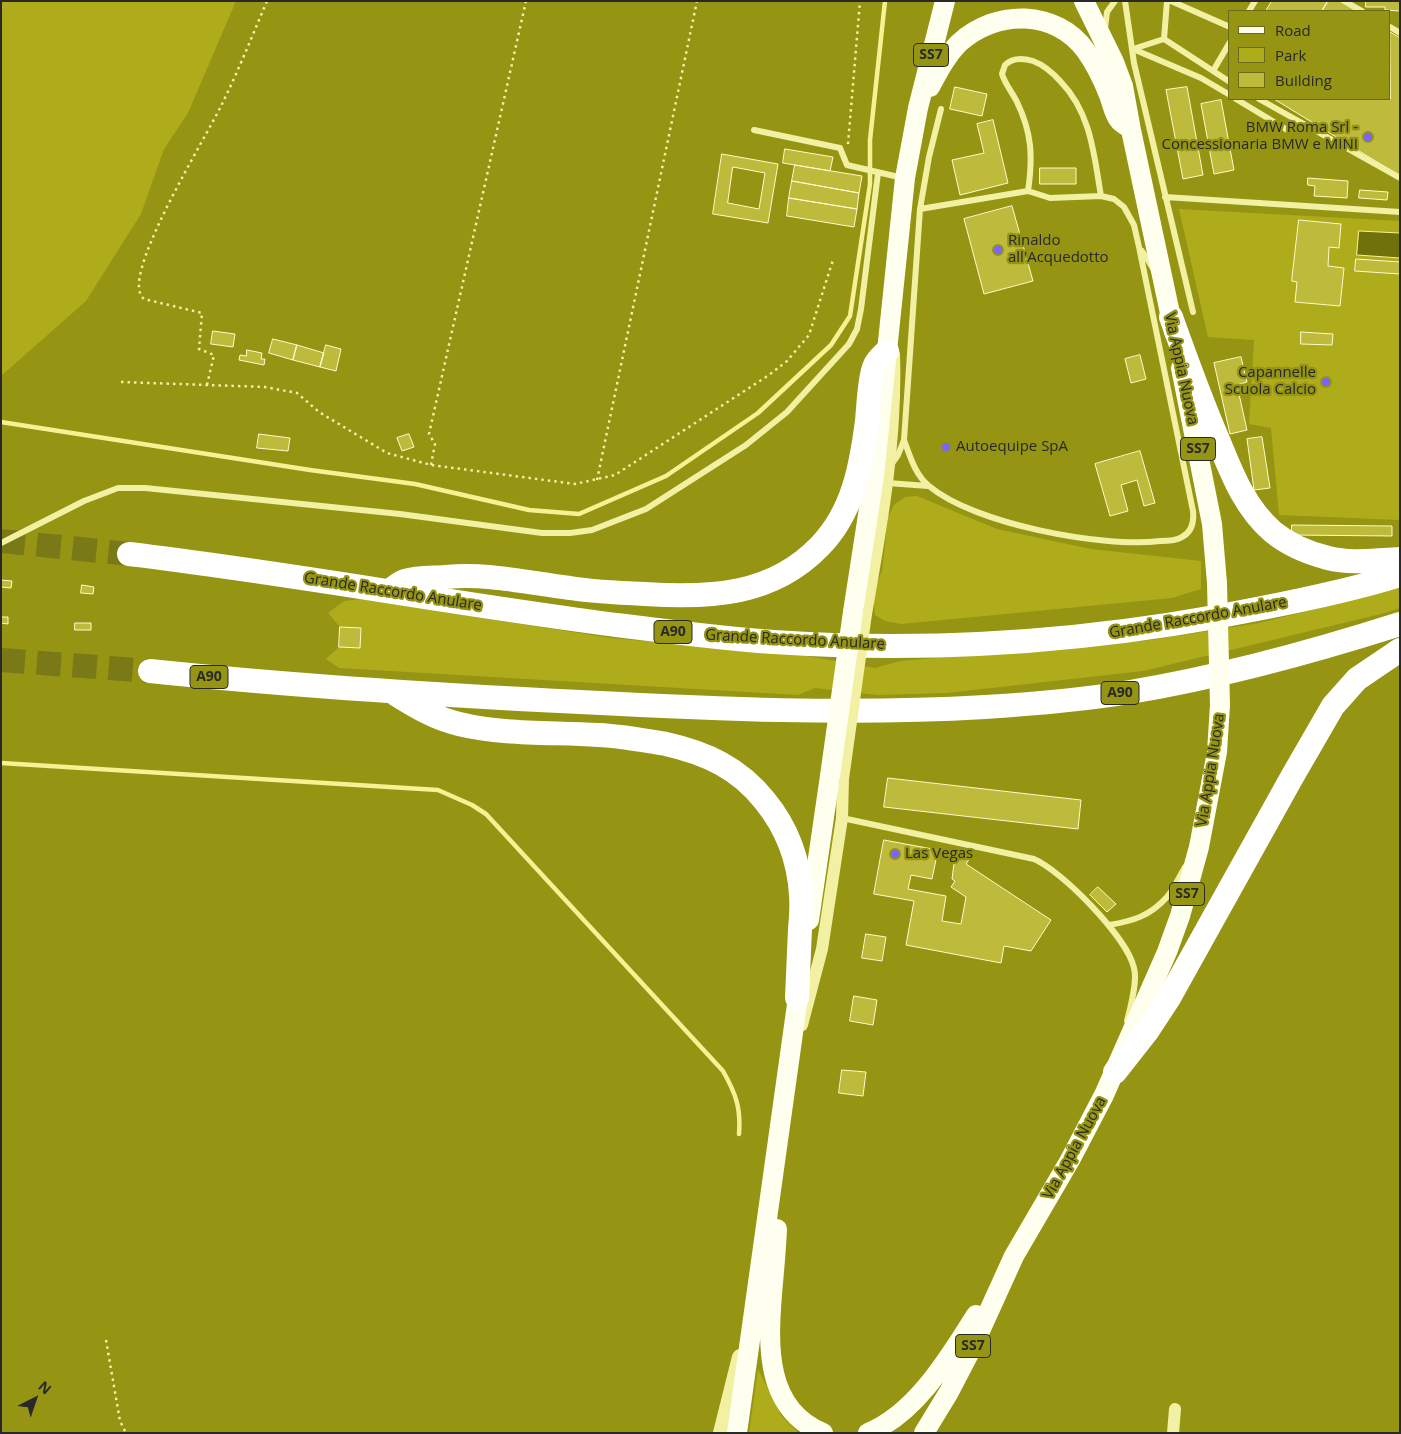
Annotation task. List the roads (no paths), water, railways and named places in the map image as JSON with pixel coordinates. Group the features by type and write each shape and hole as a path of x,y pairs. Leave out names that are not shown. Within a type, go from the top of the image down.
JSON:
{"highway":[{"path":"1182,315 1202,403 1235,479 1244,496 1264,523 1295,546 1329,558 1351,561 1400,559"},
{"path":"389,592 404,581 469,575 599,591 658,595 726,593 745,590 774,580 798,566 812,554 826,540 842,518 850,501 857,478 864,442 874,366 887,351"},
{"name":"Grande Raccordo Anulare","path":"129,554 216,565 535,615 715,637 776,642 928,646 1025,641 1140,630 1317,597 1400,575"},
{"name":"A90","path":"150,671 268,683 393,692 716,709 832,712 917,711 1000,706 1102,696 1182,682 1245,668 1400,624"},
{"path":"1115,1072 1148,1030 1169,998 1292,777 1334,706 1357,679 1400,650"},
{"path":"393,692 426,713 457,724 502,731 597,734 642,740 694,751 718,761 737,773 755,789 772,810 795,858 802,896 797,998"}],"main road":[{"name":"SS7","path":"737,1433 797,998 836,777 860,613 905,178 918,108 945,1"},
{"name":"Via Appia Nuova","path":"924,1433 974,1344 1014,1256 1070,1160 1115,1072 1168,952 1199,847 1217,752 1220,705 1215,546 1182,315 1164,286 1122,80 1108,47 1084,1"},
{"path":"918,108 948,56 966,37 995,22 1016,18 1036,19 1045,20 1059,26 1073,36 1082,46 1104,83 1118,119 1131,130"},
{"path":"779,1132 778,1218 769,1329 772,1365 778,1386 787,1404 802,1420 823,1433"},
{"path":"868,1433 896,1417 926,1386 954,1349 1014,1256"}],"street":[{"path":"860,613 888,484 895,382 893,294"},
{"path":"787,1080 819,962 842,818 836,777"},
{"path":"721,1433 752,1314"},
{"path":"1173,1433 1175,1410"}],"lane":[{"path":"1108,47 1106,17 1111,5 1115,1"},
{"path":"1125,1 1134,63 1165,197 1182,315"},
{"path":"1164,39 1166,1"},
{"path":"1171,1 1228,26"},
{"path":"1344,1 1360,10"},
{"path":"1132,49 1164,39"},
{"path":"1164,39 1228,81"},
{"path":"1213,71 1228,45"},
{"path":"1132,49 1201,78 1228,94"},
{"path":"1028,190 1032,161 1028,131 1018,104 1002,74 1005,65 1016,59 1030,60 1042,65 1061,81 1076,102 1090,134 1101,196"},
{"path":"1238,100 1289,131"},
{"path":"1262,100 1400,178"},
{"path":"889,468 898,455 904,440 920,209 929,157 941,109"},
{"path":"754,130 840,148 846,165 905,178"},
{"path":"1,543 84,501 118,488 145,488 400,514 542,533 570,533 592,530 646,509 746,445 787,412 849,344 857,329 861,309 878,173"},
{"path":"904,440 913,465 928,486 953,501 981,513 1026,527 1057,534 1136,543 1176,539 1187,534 1193,524 1193,511 1134,225 1124,207 1114,199 1101,196 1050,198 1028,190 920,209"},
{"path":"1165,197 1400,212"},
{"path":"1138,247 1164,286"},
{"path":"888,484 928,486"},
{"path":"842,818 1034,859 1042,862 1062,877 1109,925 1125,949 1135,969 1133,995 1115,1072"},
{"path":"1109,925 1134,921 1168,896 1199,847"}],"waterway":[{"path":"1,422 310,470 415,484 529,510 579,514 666,476 758,413 831,345 850,316 870,184 870,140 885,1"},
{"path":"1,763 438,790 472,805 486,814 723,1071 737,1101 739,1134"}],"tunnel":[{"path":"1,541 129,554"},
{"path":"1,660 150,671"}],"place":[{"name":"BMW Roma Srl - Concessionaria BMW e MINI","path":"1368,137"},
{"name":"Rinaldo all'Acquedotto","path":"998,250"},
{"name":"Capannelle Scuola Calcio","path":"1326,382"},
{"name":"Autoequipe SpA","path":"946,447"},
{"name":"Las Vegas","path":"895,854"}]}
